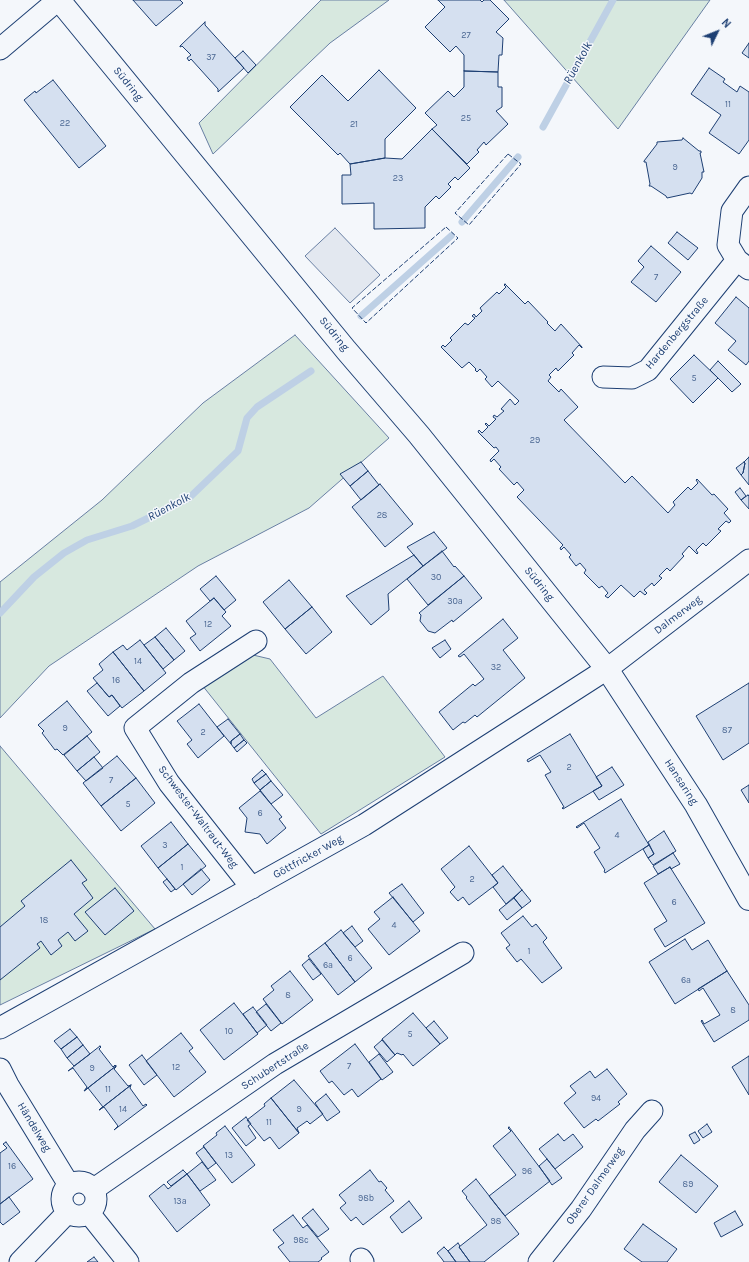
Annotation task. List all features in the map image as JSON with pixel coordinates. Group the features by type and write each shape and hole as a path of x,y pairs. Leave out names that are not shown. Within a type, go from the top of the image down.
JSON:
{"street":[{"path":"0,49 58,0"},
{"name":"Südring","path":"58,0 346,350 419,435 607,669"},
{"name":"Hardenbergstraße","path":"603,377 632,378 648,370 738,258 732,211 749,187"},
{"name":"Dalmerweg","path":"607,669 749,560"},
{"name":"Schwester-Waltraut-Weg","path":"252,888 169,783 135,728 191,683 256,641"},
{"name":"Göttfricker Weg","path":"0,1028 364,825 607,669"},
{"name":"Hansaring","path":"607,669 696,805 749,899"},
{"name":"Schubertstraße","path":"94,1189 275,1064 463,953"},
{"name":"Händelweg","path":"0,1069 8,1085 69,1185"},
{"name":"Oberer Dalmerweg","path":"539,1262 581,1209 635,1130 652,1111"},
{"path":"80,1181 85,1182 94,1189 97,1199 96,1205 89,1214 79,1217 68,1212 62,1201 62,1195 64,1190 69,1185 80,1181"},
{"path":"20,1262 68,1212"},
{"path":"89,1214 128,1262"}],"shaded area":[{"path":"321,0 389,0 330,43 213,154 199,123"},
{"path":"504,0 710,0 618,129"},
{"path":"335,228 380,275 350,303 305,256"},
{"path":"295,335 389,438 309,508 198,566 49,666 0,718 0,582 102,500 203,403"},
{"path":"253,655 270,659 316,718 383,676 445,757 321,834 202,685"},
{"path":"0,746 155,929 0,1005"}],"building":[{"path":"133,0 180,0 183,3 156,26"},
{"path":"438,0 480,0 482,2 484,0 490,0 509,19 496,32 503,38 502,55 499,55 498,72 464,71 464,55 456,46 450,52 425,27 445,7"},
{"path":"205,22 205,25 244,68 218,92 218,89 191,59 189,61 187,58 191,55 182,46 180,47"},
{"path":"749,43 749,58 742,53"},
{"path":"243,51 256,65 248,73 235,58"},
{"path":"709,68 725,79 723,82 737,92 740,86 749,92 749,140 739,154 709,133 721,115 691,94"},
{"path":"379,70 416,108 385,139 385,158 350,164 340,153 338,155 290,107 322,75 348,101"},
{"path":"464,71 498,72 498,87 502,87 502,107 496,111 508,124 486,145 484,142 477,150 479,152 467,164 432,129 437,125 425,113 448,91 454,97 464,87"},
{"path":"53,80 106,146 79,168 24,100"},
{"path":"432,129 470,168 458,180 455,177 448,184 451,187 439,199 436,196 425,207 425,228 374,229 374,203 342,204 342,175 351,175 350,164 385,158 402,159"},
{"path":"683,138 701,151 700,153 704,172 702,172 702,178 692,194 690,193 667,198 649,186 650,184 646,162 644,161 657,142 682,140"},
{"path":"677,232 698,248 688,260 668,243"},
{"path":"651,246 681,272 656,302 631,282 644,267 638,261"},
{"path":"505,284 525,304 528,301 555,331 561,324 582,347 579,345 572,353 574,355 558,371 556,368 549,375 551,377 548,381 559,392 561,389 578,407 564,420 625,483 632,476 668,513 675,505 673,502 688,487 691,490 698,483 696,480 697,479 728,509 724,513 731,521 729,523 726,521 718,529 721,531 706,546 703,543 696,550 698,553 697,554 689,546 682,554 684,556 670,571 667,568 659,576 662,578 654,586 652,583 644,590 647,593 645,595 640,591 634,597 621,585 608,598 605,596 608,593 602,586 599,588 584,573 586,570 580,563 576,566 569,557 571,555 564,547 561,550 560,548 563,545 517,497 524,490 517,482 514,485 499,469 501,467 494,459 491,462 490,460 499,451 478,432 479,430 482,433 488,427 485,424 486,423 489,426 496,419 493,417 494,415 497,417 504,411 501,409 510,399 515,405 519,401 498,381 492,387 485,379 487,377 480,369 477,372 469,362 462,368 441,347 443,345 445,347 452,340 450,338 465,323 468,325 475,318 472,316 474,314 476,317 482,311 480,308 497,292 499,294 506,287 504,285"},
{"path":"736,297 749,308 749,361 746,365 728,350 736,341 715,323"},
{"path":"694,355 718,378 693,403 670,379"},
{"path":"718,361 741,384 732,392 710,370"},
{"path":"749,457 749,485 741,475 743,473 744,462"},
{"path":"361,462 368,471 350,486 340,474"},
{"path":"744,462 743,473 741,475 736,468"},
{"path":"368,471 379,485 361,500 350,486"},
{"path":"380,484 413,524 385,547 352,507"},
{"path":"740,488 746,496 741,500 735,492"},
{"path":"748,495 749,496 749,509 741,500"},
{"path":"434,532 447,548 423,566 407,547"},
{"path":"442,551 454,567 455,566 464,576 428,605 407,579"},
{"path":"414,555 423,566 388,594 389,610 371,625 346,596"},
{"path":"216,576 236,600 224,610 214,598 210,601 200,589"},
{"path":"464,576 482,598 453,622 452,620 435,633 428,631 420,621 421,615 419,613"},
{"path":"289,580 312,607 285,629 263,602"},
{"path":"214,598 226,612 222,616 231,626 200,651 190,638 196,634 186,621"},
{"path":"312,607 332,632 306,654 285,629"},
{"path":"503,619 518,638 503,650 525,678 477,717 475,715 453,730 439,712 473,684 475,686 484,679 464,654 460,657 458,656"},
{"path":"166,628 185,651 174,660 155,637"},
{"path":"155,637 174,660 163,669 144,645"},
{"path":"140,640 166,673 144,691 113,652 123,645 127,650"},
{"path":"445,640 451,649 440,658 432,648"},
{"path":"113,652 144,691 122,708 112,695 109,697 93,678 103,670 99,664"},
{"path":"97,683 109,697 112,695 120,706 108,716 87,691"},
{"path":"749,683 749,743 723,760 696,716"},
{"path":"67,701 92,732 63,755 57,749 55,750 42,733 44,731 38,725"},
{"path":"199,704 224,736 198,758 187,744 192,740 177,721"},
{"path":"228,719 240,734 231,741 231,744 217,727"},
{"path":"240,734 244,740 234,748 231,741"},
{"path":"570,734 602,786 563,809 562,808 564,807 545,775 551,772 540,755 528,762 527,760"},
{"path":"87,736 100,752 77,771 64,755"},
{"path":"244,740 247,743 237,752 234,748"},
{"path":"117,756 136,778 101,806 83,783"},
{"path":"94,757 103,768 86,781 77,771"},
{"path":"612,767 624,785 599,800 593,791 602,786 596,777"},
{"path":"262,770 266,774 254,783 252,779"},
{"path":"266,774 271,781 260,790 254,783"},
{"path":"136,778 155,803 121,831 101,806"},
{"path":"271,781 283,795 271,804 260,790"},
{"path":"749,785 749,803 741,790"},
{"path":"260,791 282,817 279,819 286,828 267,844 260,834 245,832 247,818 239,808"},
{"path":"621,799 649,845 605,873 605,870 594,852 600,848 584,823 577,828 576,827"},
{"path":"171,822 188,844 158,868 141,846"},
{"path":"664,831 676,851 653,865 648,858 654,854 648,842"},
{"path":"188,844 206,866 176,890 158,868"},
{"path":"649,845 654,854 648,858 643,849"},
{"path":"469,846 498,883 469,905 463,897 458,901 450,892 455,887 441,869"},
{"path":"673,853 680,864 671,869 670,867 658,874 653,866"},
{"path":"71,860 87,880 82,883 93,898 74,914 88,931 75,941 68,932 58,940 62,946 51,955 41,941 37,944 40,948 0,980 0,927 25,906 21,901"},
{"path":"503,866 522,890 506,904 493,887 498,883 492,875"},
{"path":"670,867 705,923 665,947 654,929 667,921 644,883"},
{"path":"201,869 210,880 192,895 183,884"},
{"path":"167,879 175,889 171,892 163,882"},
{"path":"402,884 424,913 413,922 389,893"},
{"path":"115,888 134,911 105,935 85,912"},
{"path":"522,890 531,901 522,908 514,898"},
{"path":"393,897 420,931 389,955 368,929 380,919 374,912"},
{"path":"514,898 522,908 507,920 499,910"},
{"path":"523,916 532,927 536,924 547,938 543,942 562,968 542,983 521,959 517,962 506,948 510,945 501,933"},
{"path":"352,926 363,941 355,947 343,933"},
{"path":"341,930 372,968 355,982 325,943"},
{"path":"685,939 692,950 708,940 727,971 675,1004 649,962"},
{"path":"325,943 355,982 338,995 308,956"},
{"path":"309,959 321,974 313,980 302,965"},
{"path":"290,971 313,1000 282,1024 263,999 274,990 271,986"},
{"path":"727,971 749,1005 749,1020 714,1042 701,1021 702,1020 704,1024 720,1015 703,988 699,991 698,989"},
{"path":"234,1003 258,1034 224,1060 200,1030"},
{"path":"266,1004 281,1023 271,1031 256,1012"},
{"path":"253,1007 267,1025 257,1033 243,1014"},
{"path":"413,1013 440,1044 413,1066 403,1054 397,1053 395,1055 382,1039"},
{"path":"434,1021 448,1038 440,1044 426,1028"},
{"path":"70,1029 77,1037 61,1049 54,1041"},
{"path":"181,1033 193,1048 189,1051 206,1072 174,1097 146,1061"},
{"path":"77,1037 83,1045 67,1058 61,1049"},
{"path":"382,1040 395,1055 387,1062 374,1047"},
{"path":"355,1044 381,1079 358,1097 352,1089 344,1095 332,1081 329,1083 320,1071"},
{"path":"83,1045 90,1054 74,1066 67,1058"},
{"path":"100,1046 101,1047 99,1049 113,1067 115,1065 116,1066 84,1091 87,1087 73,1068 68,1071"},
{"path":"379,1054 393,1072 382,1080 369,1062"},
{"path":"142,1055 157,1075 144,1085 129,1065"},
{"path":"749,1056 749,1095 732,1067"},
{"path":"116,1066 114,1069 128,1086 131,1085 103,1107 88,1088 84,1091"},
{"path":"607,1069 627,1094 618,1102 620,1104 598,1121 596,1119 584,1128 564,1103 576,1093 570,1086 590,1071 595,1078"},
{"path":"294,1080 323,1114 310,1124 307,1121 297,1128 299,1133 271,1098"},
{"path":"131,1085 130,1088 143,1106 146,1104 147,1105 114,1130 118,1126 104,1107 99,1110"},
{"path":"326,1094 340,1112 327,1121 315,1103"},
{"path":"271,1098 299,1133 279,1149 270,1137 264,1141 247,1120 265,1106 264,1104"},
{"path":"246,1117 251,1124 248,1126 256,1138 246,1146 232,1128"},
{"path":"707,1124 712,1132 703,1138 698,1131"},
{"path":"225,1126 255,1165 232,1183 203,1146 217,1135 216,1133"},
{"path":"509,1127 550,1181 505,1216 489,1196 516,1175 493,1146 511,1131 508,1128"},
{"path":"695,1132 700,1140 694,1144 689,1135"},
{"path":"558,1134 564,1141 573,1134 583,1147 555,1169 539,1149"},
{"path":"6,1142 33,1179 0,1204 0,1153 7,1148 3,1144"},
{"path":"204,1147 216,1163 208,1169 196,1153"},
{"path":"681,1155 718,1186 696,1213 659,1182"},
{"path":"547,1159 562,1178 552,1185 539,1166"},
{"path":"202,1162 216,1180 200,1191 187,1174"},
{"path":"183,1170 187,1174 171,1186 167,1182"},
{"path":"370,1170 379,1182 381,1181 387,1188 385,1190 394,1201 363,1225 356,1217 351,1221 340,1208 346,1203 339,1195"},
{"path":"187,1174 210,1205 177,1232 149,1196 164,1184 168,1189"},
{"path":"476,1179 519,1234 484,1262 470,1262 459,1247 487,1225 462,1191"},
{"path":"9,1197 20,1212 3,1225 0,1222 0,1204"},
{"path":"409,1201 422,1218 402,1233 390,1217"},
{"path":"313,1209 329,1229 318,1237 302,1218"},
{"path":"735,1211 743,1225 721,1237 714,1223"},
{"path":"293,1215 303,1228 307,1225 329,1252 318,1262 290,1262 278,1247 284,1243 273,1230"},
{"path":"643,1224 677,1249 667,1262 642,1262 624,1249"},
{"path":"458,1243 460,1246 459,1247 470,1262 456,1262 448,1251"},
{"path":"444,1247 456,1262 444,1262 437,1253"},
{"path":"94,1257 98,1262 87,1262"}],"waterway":[{"name":"Rüenkolk","path":"543,127 613,0"},
{"name":"Rüenkolk","path":"462,222 518,157"},
{"name":"Rüenkolk","path":"361,316 451,236"},
{"name":"Rüenkolk","path":"0,613 34,577 64,553 87,540 132,526 189,498 238,451 247,418 257,407 311,371"}],"fence":[{"path":"508,154 521,164 469,225 455,213 508,154"},
{"path":"446,227 458,238 366,323 352,308 446,227"}]}
